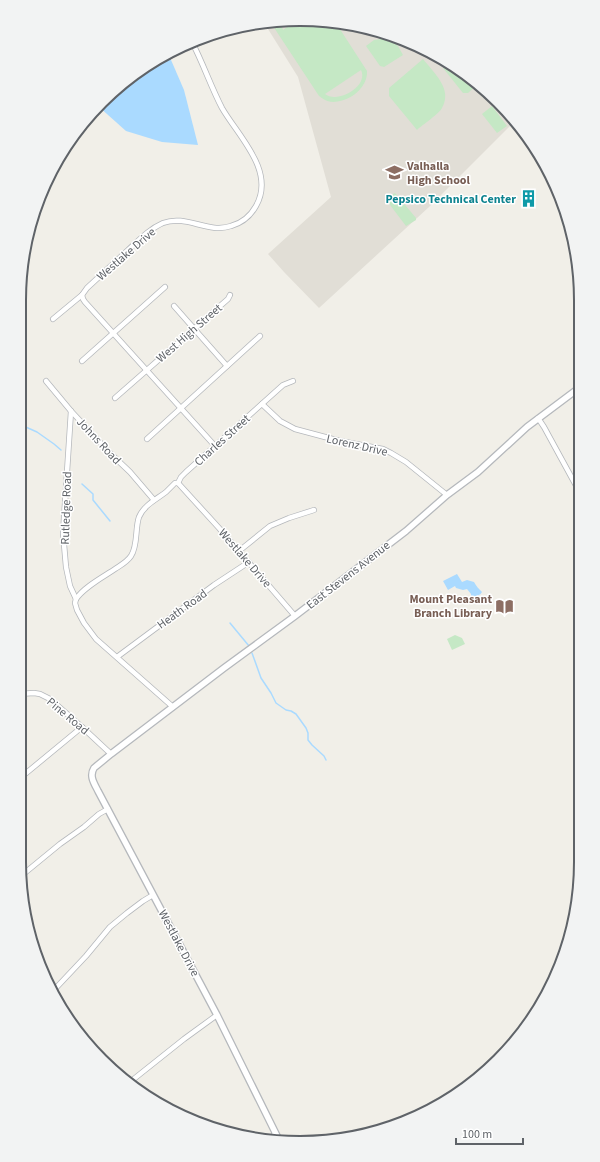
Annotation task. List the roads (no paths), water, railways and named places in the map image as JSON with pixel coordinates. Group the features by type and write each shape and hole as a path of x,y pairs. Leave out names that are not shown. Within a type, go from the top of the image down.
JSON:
{"street":[{"name":"Westlake Drive","path":"82,295 87,288 145,235 157,226 169,221 182,221 214,229 227,228 245,219 258,203 262,184 261,172 223,109 194,47"},
{"path":"82,361 165,287"},
{"path":"53,319 82,295 85,302 215,446"},
{"name":"West High Street","path":"115,398 228,300 230,295"},
{"path":"174,306 228,366"},
{"path":"146,439 260,336"},
{"name":"Johns Road","path":"46,381 71,411 130,472 154,500"},
{"name":"Charles Street","path":"76,599 132,555 139,517 146,507 174,483 178,483 186,472 283,385 293,381"},
{"name":"East Stevens Avenue","path":"111,754 406,531 447,495 478,472 515,437 574,392"},
{"name":"Lorenz Drive","path":"262,404 280,421 295,429 340,441 383,449 406,462 447,495"},
{"name":"Rutledge Road","path":"71,411 63,533 68,579 76,599 75,603 77,610 88,629 96,639 173,707"},
{"path":"538,418 574,482"},
{"name":"Westlake Drive","path":"178,483 295,616"},
{"path":"239,551 270,526 314,510"},
{"name":"Heath Road","path":"117,657 214,585 249,562"},
{"name":"Pine Road","path":"26,694 40,694 50,699 82,726 111,754"},
{"path":"26,773 82,726"},
{"name":"Westlake Drive","path":"111,754 94,768 91,774 95,785 217,1015 276,1135"},
{"path":"27,871 99,814 108,809"},
{"path":"56,987 110,928 127,913 154,895"},
{"path":"133,1079 217,1015"}],"water":[{"path":"170,59 184,90 198,145 162,142 126,131 102,110 133,83"},
{"path":"457,574 462,582 467,580 474,582 482,592 477,596 471,596 467,589 463,590 456,588 455,586 448,590 443,581"}],"waterway":[{"path":"26,427 37,432 61,450"},
{"path":"82,484 93,494 93,500 110,521"},
{"path":"230,623 249,646"},
{"path":"252,653 261,678 276,703 286,710 296,714 306,728 308,740 326,760"}],"place":[{"name":"Valhalla High School","path":"394,173"},
{"name":"Pepsico Technical Center","path":"529,199"},
{"name":"Mount Pleasant Branch Library","path":"505,606"}]}
